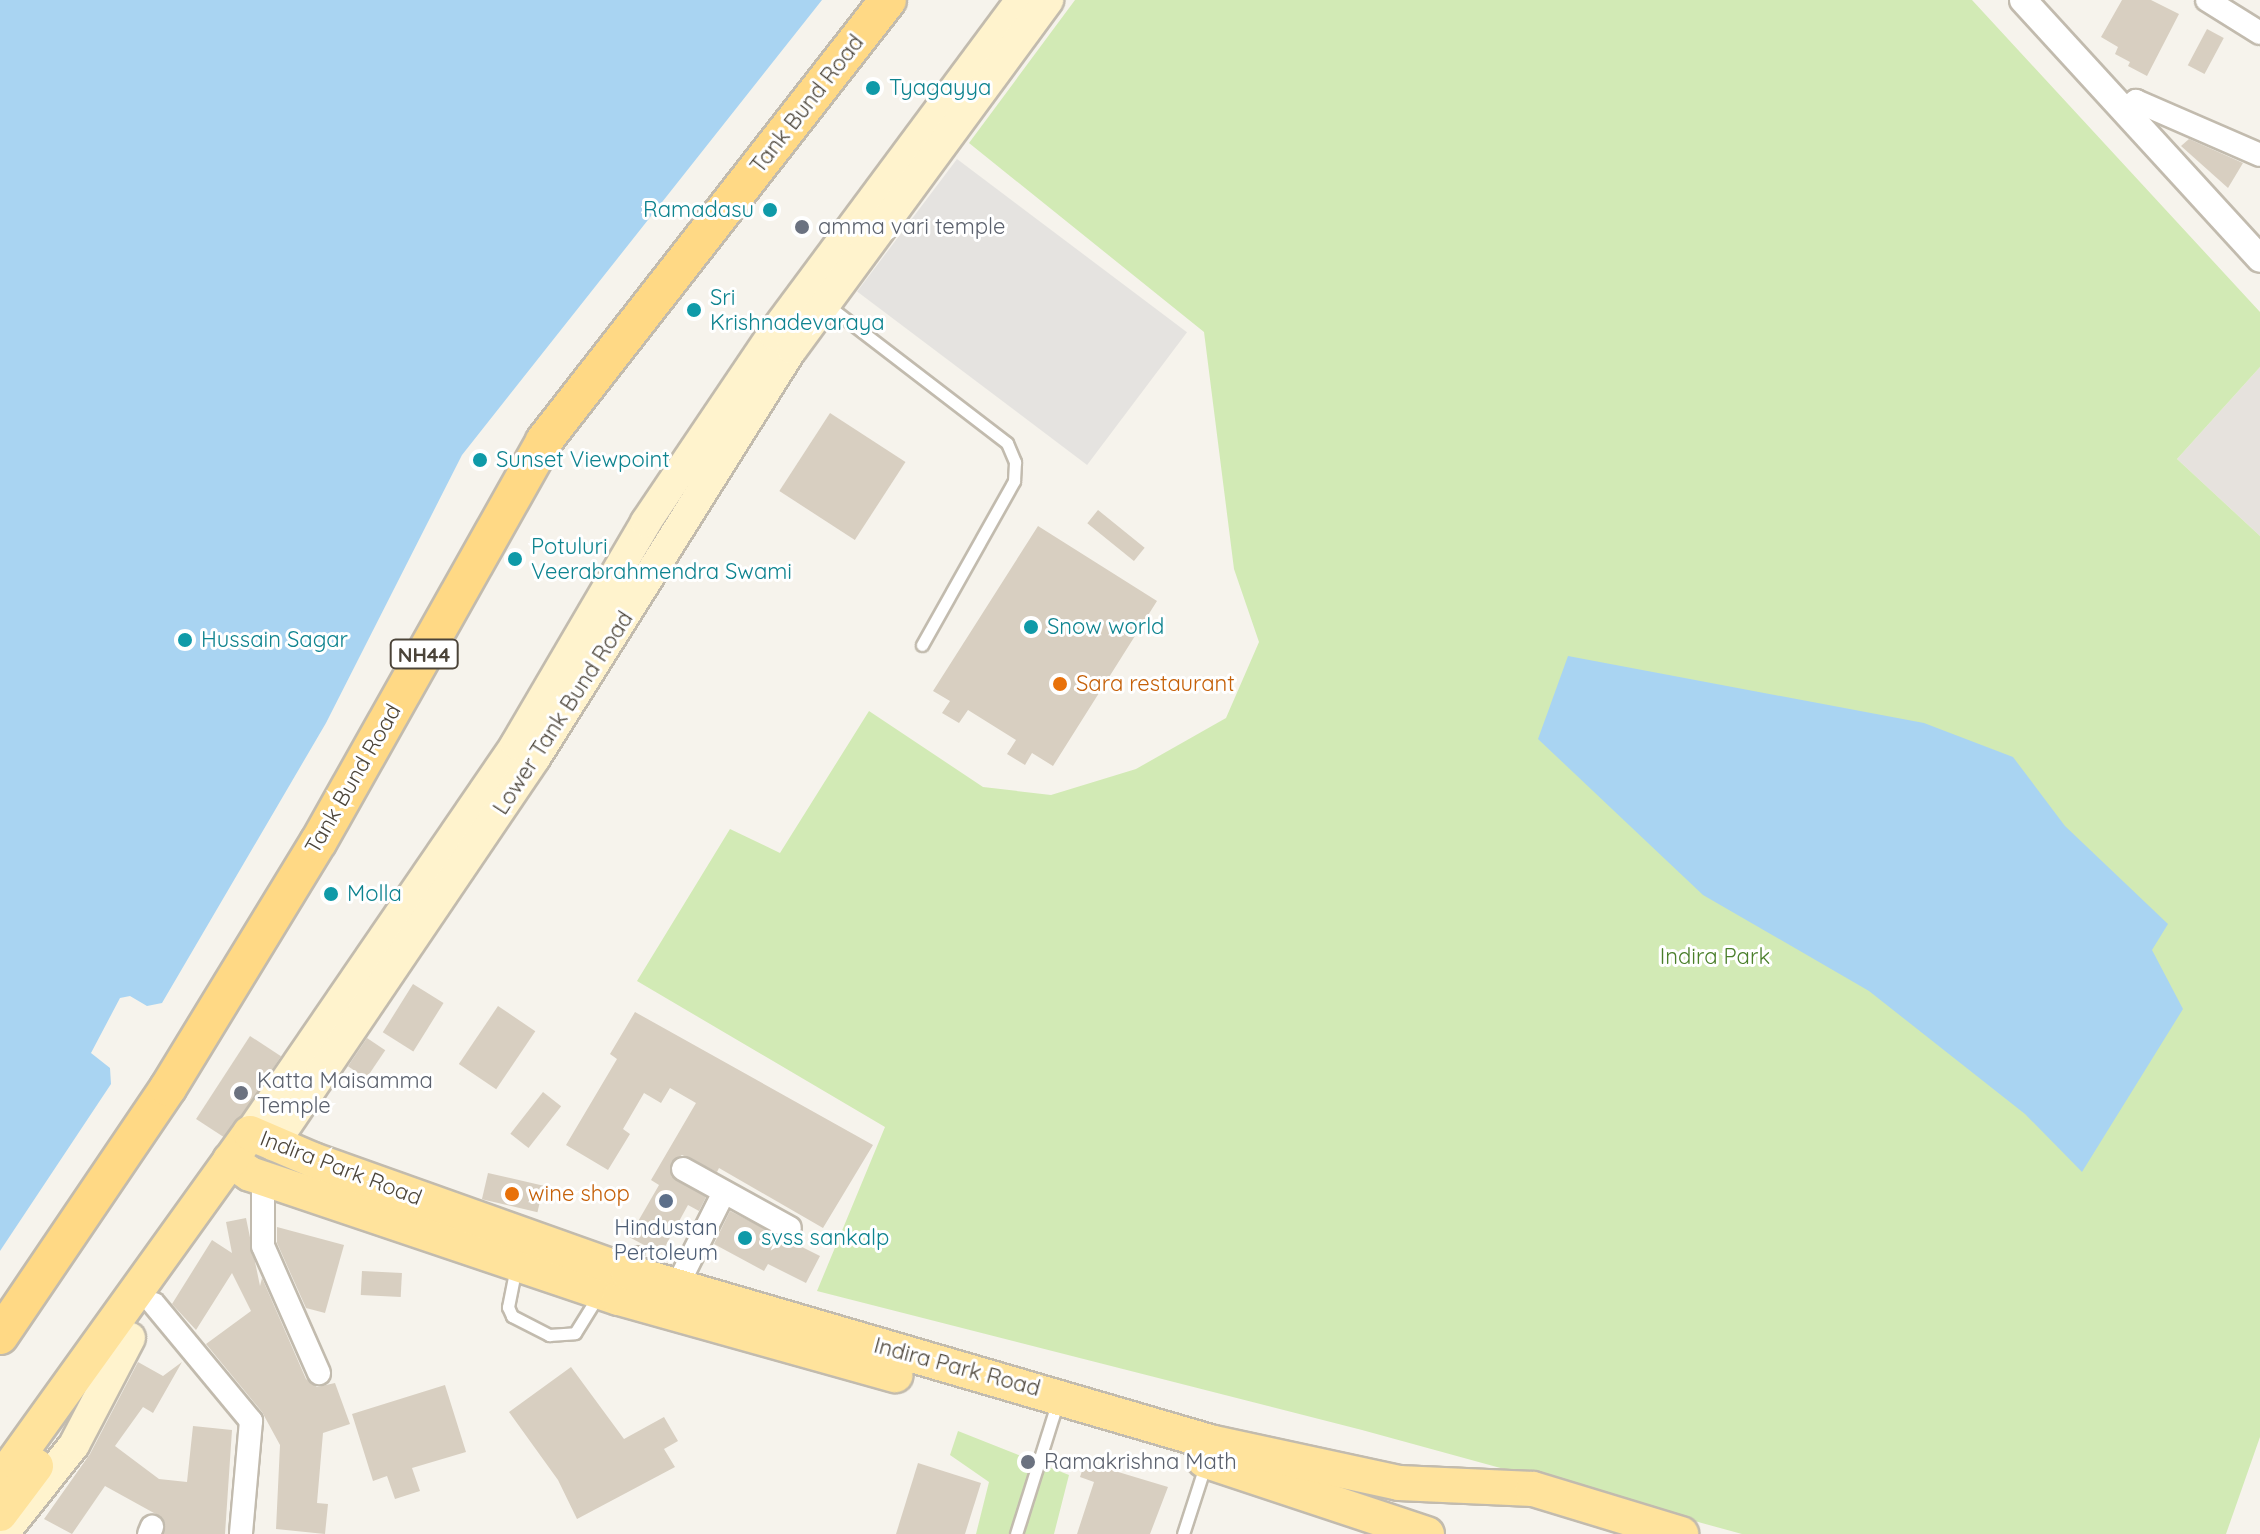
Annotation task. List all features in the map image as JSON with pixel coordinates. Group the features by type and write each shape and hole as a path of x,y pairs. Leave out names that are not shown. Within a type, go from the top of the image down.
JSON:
{"highway":[{"name":"NH44","path":"0,1295 147,1081 302,832 490,485 577,364 865,0"},
{"name":"Tank Bund Road","path":"0,1336 169,1086 319,841 544,441 888,0"}],"main road":[{"name":"Lower Tank Bund Road","path":"154,1288 248,1171 261,1139 516,744 646,522 773,334 1021,0"},
{"name":"Lower Tank Bund Road","path":"261,1139 535,758 643,590 725,448 826,303 1048,0"},
{"name":"Indira Park Road","path":"261,1139 601,1276 1057,1405"},
{"name":"Indira Park Road","path":"248,1171 516,1264 601,1276 668,1278 1208,1451 1427,1534"},
{"path":"10,1526 130,1338 154,1288"},
{"path":"0,1481 154,1288"},
{"name":"Indira Park Road","path":"1208,1451 1399,1483 1533,1489 1681,1534"},
{"path":"1533,1489 1571,1518 1608,1531"}],"street":[{"path":"2023,0 2260,235"},
{"path":"2041,0 2260,259"},
{"path":"2207,0 2260,33"},
{"path":"2131,105 2260,155"},
{"path":"683,1169 790,1228"},
{"path":"248,1171 263,1246 319,1373"},
{"path":"668,1278 724,1192"},
{"path":"154,1288 251,1421 241,1534"}],"lane":[{"path":"826,303 1007,443 1015,462 1014,481 922,645"},
{"path":"516,1264 509,1297 512,1316 549,1335 575,1333 614,1253 638,1252"},
{"path":"1016,1534 1057,1405"},
{"path":"1183,1534 1208,1451"}],"shaded area":[{"path":"957,159 1187,332 1087,465 857,292"},
{"path":"2260,367 2260,536 2177,459"}],"green space":[{"name":"Indira Park","path":"1075,0 1972,0 2260,312 2260,367 2177,459 2260,536 2260,1437 2226,1534 1742,1534 1362,1430 817,1291 885,1127 637,981 730,829 780,853 869,711 983,787 1051,795 1136,769 1226,718 1259,642 1234,569 1204,332 969,143"},
{"path":"958,1431 1069,1475 1054,1534 976,1534 989,1482 950,1455"}],"water":[{"name":"Hussain Sagar","path":"0,0 822,0 462,455 326,723 162,1003 147,1006 130,996 120,998 91,1053 110,1068 111,1084 0,1251"},
{"path":"1568,656 1924,723 2013,757 2065,826 2168,924 2152,950 2183,1009 2082,1172 2025,1114 1869,991 1703,895 1538,739"}],"building":[{"path":"2122,0 2151,0 2179,14 2147,76 2128,66 2130,62 2115,54 2118,47 2101,37"},
{"path":"2207,29 2224,38 2205,74 2188,65"},
{"path":"2189,139 2243,163 2228,188 2181,146"},
{"path":"830,413 905,462 855,540 779,491"},
{"path":"1098,510 1145,548 1134,561 1087,523"},
{"path":"1038,526 1157,601 1053,766 1032,753 1025,765 1007,754 1016,740 968,710 959,723 942,713 950,701 933,691"},
{"path":"413,984 444,1003 413,1051 383,1032"},
{"path":"498,1006 535,1031 496,1089 459,1064"},
{"path":"635,1012 873,1145 823,1228 719,1168 717,1172 682,1155 671,1162 671,1176 706,1197 699,1211 688,1205 661,1254 629,1237 659,1185 651,1180 696,1103 670,1088 661,1103 644,1093 623,1129 630,1134 608,1170 566,1145 617,1059 610,1054"},
{"path":"250,1036 281,1056 227,1139 196,1119"},
{"path":"367,1038 385,1050 366,1078 348,1066"},
{"path":"543,1092 561,1106 528,1148 510,1134"},
{"name":"wine shop","path":"488,1173 544,1186 537,1212 482,1199"},
{"name":"svss sankalp","path":"730,1211 820,1256 806,1283 768,1264 764,1271 714,1244"},
{"path":"246,1218 260,1286 262,1278 306,1379 317,1387 335,1383 350,1424 323,1433 317,1503 328,1504 325,1534 276,1529 280,1445 262,1412 206,1344 251,1311 232,1273 196,1330 172,1304 212,1240 232,1253 226,1222"},
{"path":"277,1227 344,1245 325,1313 306,1308 277,1243"},
{"path":"362,1271 402,1273 401,1297 361,1295"},
{"path":"138,1362 163,1376 182,1362 153,1413 143,1407 115,1446 159,1479 187,1482 193,1426 232,1430 225,1534 164,1534 163,1518 105,1486 72,1534 44,1519 90,1454"},
{"path":"571,1367 624,1439 664,1417 678,1441 664,1449 675,1467 577,1519 558,1480 509,1412"},
{"path":"445,1385 466,1452 412,1468 420,1491 395,1499 387,1476 373,1481 352,1414"},
{"path":"1085,1462 1168,1487 1150,1534 1077,1534 1094,1482 1080,1477"},
{"path":"918,1463 981,1483 965,1534 896,1534"}],"place":[{"name":"Tyagayya","path":"873,88"},
{"name":"Ramadasu","path":"770,210"},
{"name":"amma vari temple","path":"802,227"},
{"name":"Sri Krishnadevaraya","path":"694,310"},
{"name":"Sunset Viewpoint","path":"480,460"},
{"name":"Potuluri Veerabrahmendra Swami","path":"515,559"},
{"name":"Snow world","path":"1031,627"},
{"name":"Hussain Sagar","path":"185,640"},
{"name":"Sara restaurant","path":"1060,684"},
{"name":"Molla","path":"331,894"},
{"name":"Katta Maisamma Temple","path":"241,1093"},
{"name":"wine shop","path":"512,1194"},
{"name":"Hindustan Pertoleum","path":"666,1201"},
{"name":"svss sankalp","path":"745,1238"},
{"name":"Ramakrishna Math","path":"1028,1462"}]}
